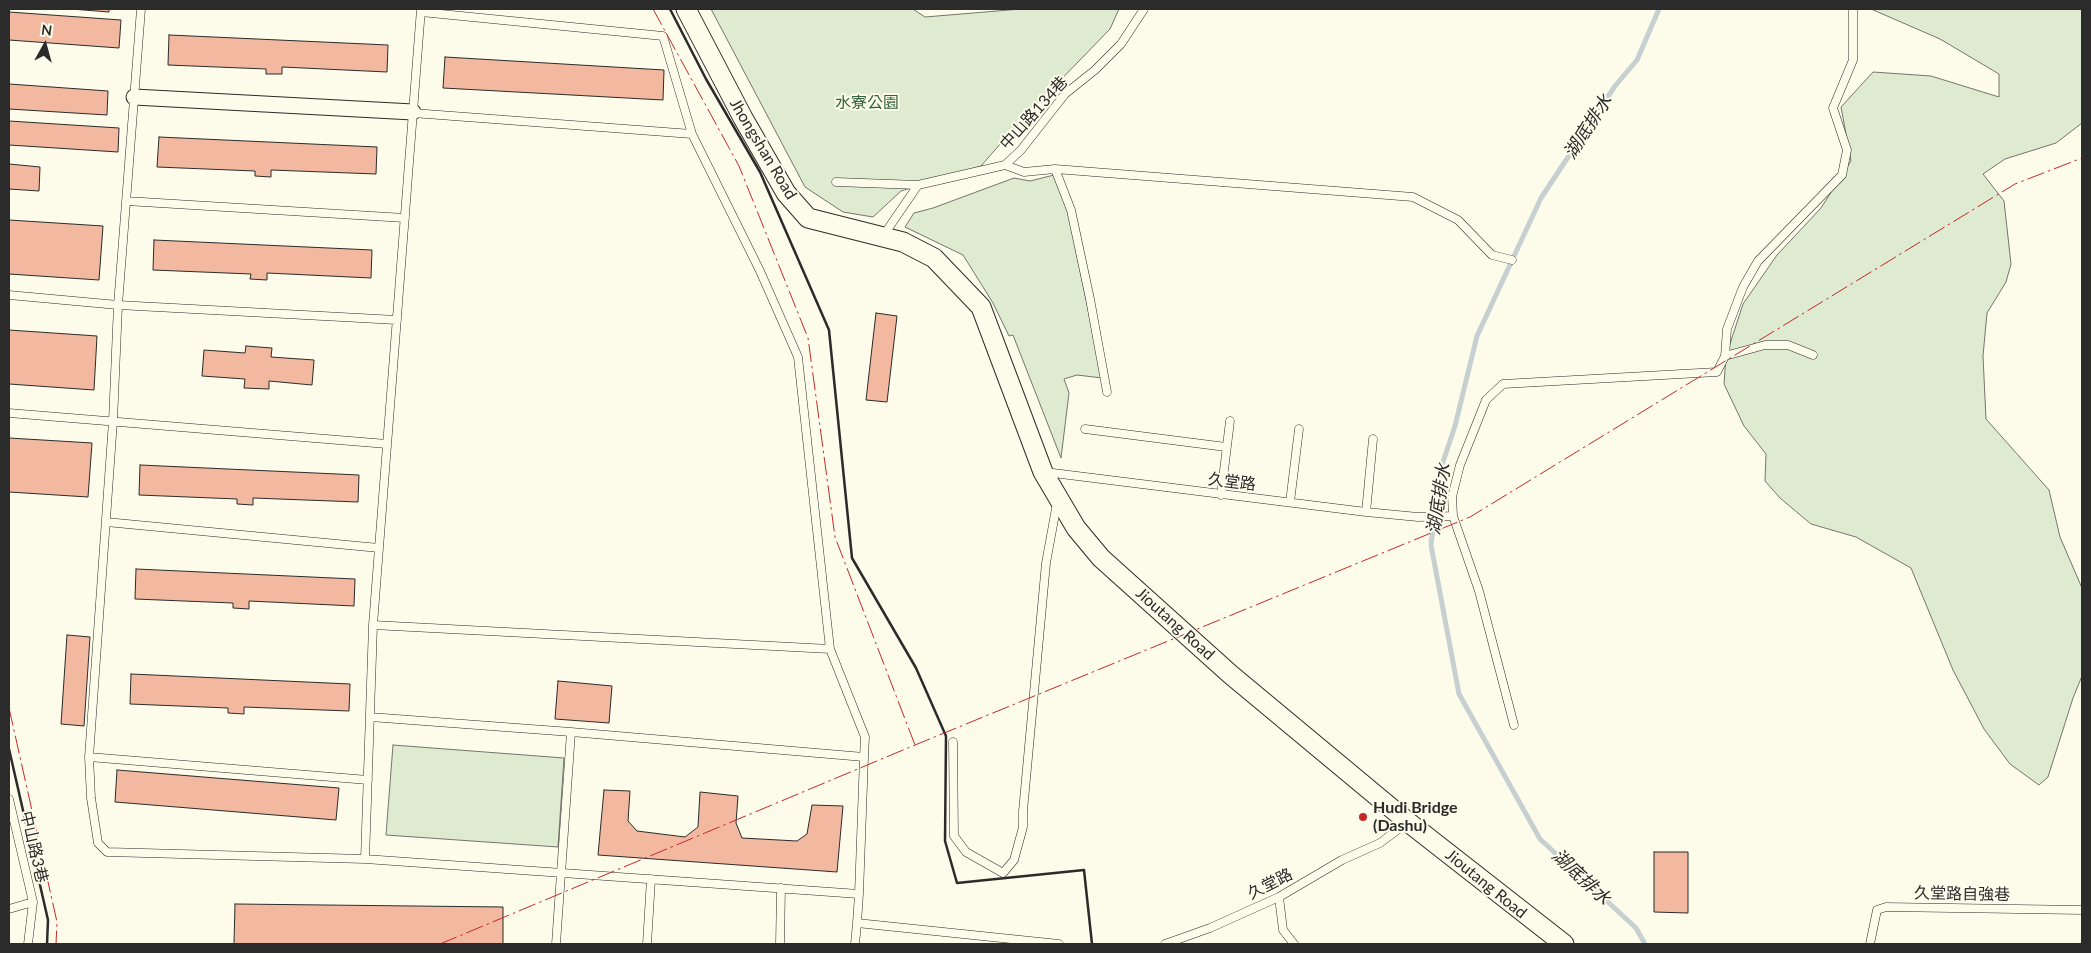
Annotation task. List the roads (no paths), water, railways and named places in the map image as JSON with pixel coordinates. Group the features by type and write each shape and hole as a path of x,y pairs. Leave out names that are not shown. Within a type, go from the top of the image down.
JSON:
{"street":[{"name":"Jhongshan Road","path":"686,9 743,118 786,193 808,218 881,238"},
{"path":"134,97 413,113"},
{"name":"Jioutang Road","path":"881,238 903,242 934,258 980,307 1043,472 1076,528 1101,558 1230,674 1408,822 1564,944"}],"lane":[{"path":"141,9 118,305 113,421 89,757 98,843 107,852 365,859 859,894"},
{"name":"中山路134巷","path":"836,182 918,185 1005,165 1022,150 1065,94 1095,70 1121,44 1144,9"},
{"path":"365,859 373,625 421,10 663,36 692,134 760,271 798,357 830,649 865,737 859,894 855,944"},
{"path":"1514,725 1480,592 1453,516 1452,497 1460,465 1486,400 1503,384 1717,372 1725,356 1726,329 1743,287 1758,261 1842,176 1847,150 1833,108 1853,60 1853,11"},
{"path":"413,113 692,134"},
{"path":"1005,165 1024,172 1055,169 1413,197 1458,220 1492,255 1512,260"},
{"path":"1055,169 1071,210 1107,392"},
{"path":"881,238 918,185"},
{"path":"126,201 405,218"},
{"path":"9,295 118,305 397,320"},
{"path":"1725,356 1765,345 1788,345 1813,355"},
{"path":"9,413 387,444"},
{"path":"1221,495 1230,421"},
{"path":"1085,429 1226,447"},
{"path":"1290,502 1299,430"},
{"path":"1366,512 1373,438"},
{"name":"久堂路","path":"1043,472 1366,512 1418,517 1453,516"},
{"path":"953,742 954,836 966,852 1004,873 1014,860 1023,827 1046,563 1058,499"},
{"path":"106,522 379,548"},
{"path":"373,625 830,649"},
{"path":"370,717 864,757"},
{"path":"556,944 571,732"},
{"path":"89,757 368,780"},
{"name":"中山路3巷","path":"9,799 33,902 28,944"},
{"name":"久堂路","path":"1165,944 1210,928 1279,897 1342,860 1380,843 1408,822"},
{"path":"647,944 651,879"},
{"path":"780,944 782,888"},
{"path":"1279,897 1283,930 1294,944"},
{"name":"中山路3巷","path":"9,909 33,902"},
{"name":"久堂路自強巷","path":"1870,944 1877,910 1886,907 2082,910"},
{"path":"857,923 988,940 1059,944"}],"waterway":[{"name":"湖底排水","path":"1645,944 1636,928 1540,839 1459,694 1431,545 1440,471 1455,426 1477,336 1541,198 1615,86 1637,60 1659,9"}],"place":[{"name":"Hudi Bridge (Dashu)","path":"1363,817"}],"park label":[{"name":"水寮公園","path":"867,103"}]}
